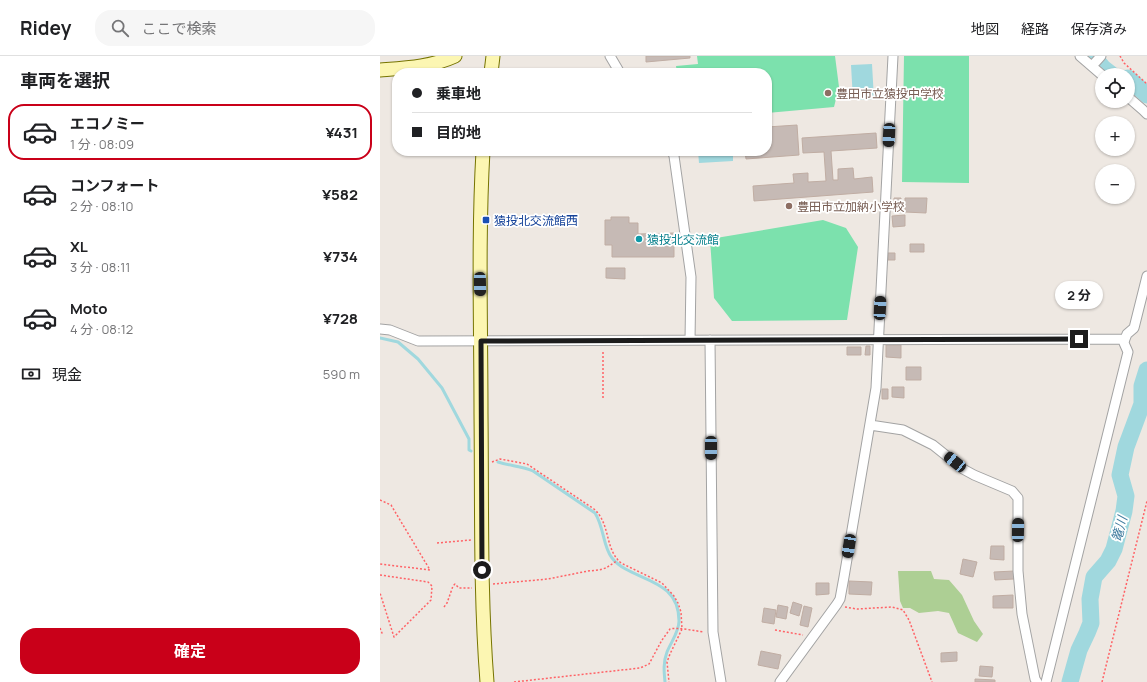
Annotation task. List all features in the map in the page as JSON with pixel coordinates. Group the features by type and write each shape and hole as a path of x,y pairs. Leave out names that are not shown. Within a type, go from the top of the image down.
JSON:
{"street":[{"path":"403,68 426,66 455,56"},
{"path":"491,68 492,56"},
{"path":"610,56 617,68"},
{"path":"780,682 838,604 844,577 876,388 893,56"},
{"path":"1080,56 1093,64 1096,68"},
{"path":"1093,64 1101,56"},
{"path":"380,70 392,69"},
{"path":"1135,103 1147,114"},
{"path":"483,156 480,206 482,541 484,640 487,682"},
{"path":"673,156 691,278 690,340"},
{"path":"1046,682 1128,352 1124,343 1127,334 1134,328 1147,276"},
{"path":"380,329 390,330 418,341 1125,339"},
{"path":"710,340 713,632 721,682"},
{"path":"870,424 903,430 942,452 963,469 1012,491 1018,498 1018,571 1022,614 1035,679 1037,682"}],"path":[{"path":"1120,56 1124,63 1147,84"},
{"path":"603,340 603,398"},
{"path":"482,464 489,464 492,461 500,459 527,464 583,500 602,518 611,550 620,563 656,579 669,589 681,612 682,629 670,654 668,662 668,682"},
{"path":"380,500 391,506 430,570 380,564"},
{"path":"1102,682 1147,501"},
{"path":"437,543 469,540 482,541"},
{"path":"444,607 454,584 459,588 548,579 599,570 606,568 618,560"},
{"path":"380,575 428,582 432,586 431,600 394,637 380,593"},
{"path":"838,604 856,609 892,607 903,610 909,620 932,682"},
{"path":"380,628 382,633 380,633"},
{"path":"514,682 640,668 649,664 662,640 670,629 679,628 688,631 713,632"},
{"path":"775,630 813,637"}],"green space":[{"path":"697,56 835,56 839,87 834,107 772,113 772,68 676,68 676,66 698,64"},
{"path":"904,56 969,56 969,183 902,182"},
{"path":"823,220 846,228 858,247 847,320 732,321 714,298 710,239"},
{"path":"898,571 931,571 934,579 949,580 962,595 974,621 983,634 977,642 958,633 949,613 938,611 919,613 910,608 903,608 900,601"}],"water":[{"path":"872,64 874,99 853,100 851,65"},
{"path":"698,156 733,156 733,161 699,163"}],"building":[{"path":"646,56 690,56 690,58 646,62"},
{"path":"797,125 799,155 746,159 746,156 772,156 772,127"},
{"path":"876,133 877,148 831,151 833,180 838,180 838,169 853,168 854,179 872,177 873,192 754,201 753,186 794,183 793,174 808,173 808,182 826,181 824,152 803,153 802,138"},
{"path":"894,198 901,198 901,212 894,212"},
{"path":"905,198 927,198 926,213 905,212"},
{"path":"905,215 905,226 893,227 892,216"},
{"name":"猿投北交流館","path":"611,217 629,217 629,223 638,223 638,234 674,233 674,257 612,257 612,245 605,245 605,220 611,220"},
{"path":"910,244 924,244 924,252 910,252"},
{"path":"888,253 895,253 895,260 888,260"},
{"path":"606,268 625,268 625,279 606,278"},
{"path":"886,345 901,345 901,358 886,357"},
{"path":"866,346 870,346 870,355 865,355"},
{"path":"847,347 861,347 861,355 847,355"},
{"path":"906,367 921,367 921,380 906,380"},
{"path":"892,387 904,387 904,398 892,397"},
{"path":"882,389 888,389 888,399 882,399"},
{"path":"991,546 1004,546 1004,560 990,559"},
{"path":"963,559 977,562 973,577 960,574"},
{"path":"1014,571 1014,579 995,580 994,572"},
{"path":"849,581 872,582 871,595 849,594"},
{"path":"816,583 829,583 829,594 816,595"},
{"path":"1013,595 1013,608 993,608 993,596"},
{"path":"793,602 802,605 799,616 790,613"},
{"path":"778,605 788,607 786,619 776,617"},
{"path":"804,606 812,608 808,627 800,625"},
{"path":"764,608 776,610 774,624 762,622"},
{"path":"761,651 781,655 778,669 758,665"},
{"path":"957,652 957,661 941,662 941,653"},
{"path":"980,666 993,667 992,677 979,676"},
{"path":"975,679 995,680 995,682 975,682"}],"waterway":[{"path":"1093,56 1103,68"},
{"path":"1135,84 1147,95"},
{"path":"380,338 398,342 418,359 442,388 469,439 469,450 471,451"},
{"name":"篭川","path":"1070,682 1079,650 1091,623 1090,599 1094,577 1108,561 1114,549 1124,511 1126,496 1120,475 1126,447 1142,404 1142,386 1147,370"},
{"path":"498,462 533,471 595,513 612,558 620,566 653,582 663,588 671,596 677,606 679,625 665,660 665,682"}],"place":[{"name":"豊田市立猿投中学校","path":"828,93"},
{"name":"豊田市立加納小学校","path":"789,206"},
{"name":"猿投北交流館西","path":"486,220"},
{"name":"猿投北交流館","path":"639,239"}],"route":[{"path":"482,570 481,341 1079,339"}]}
